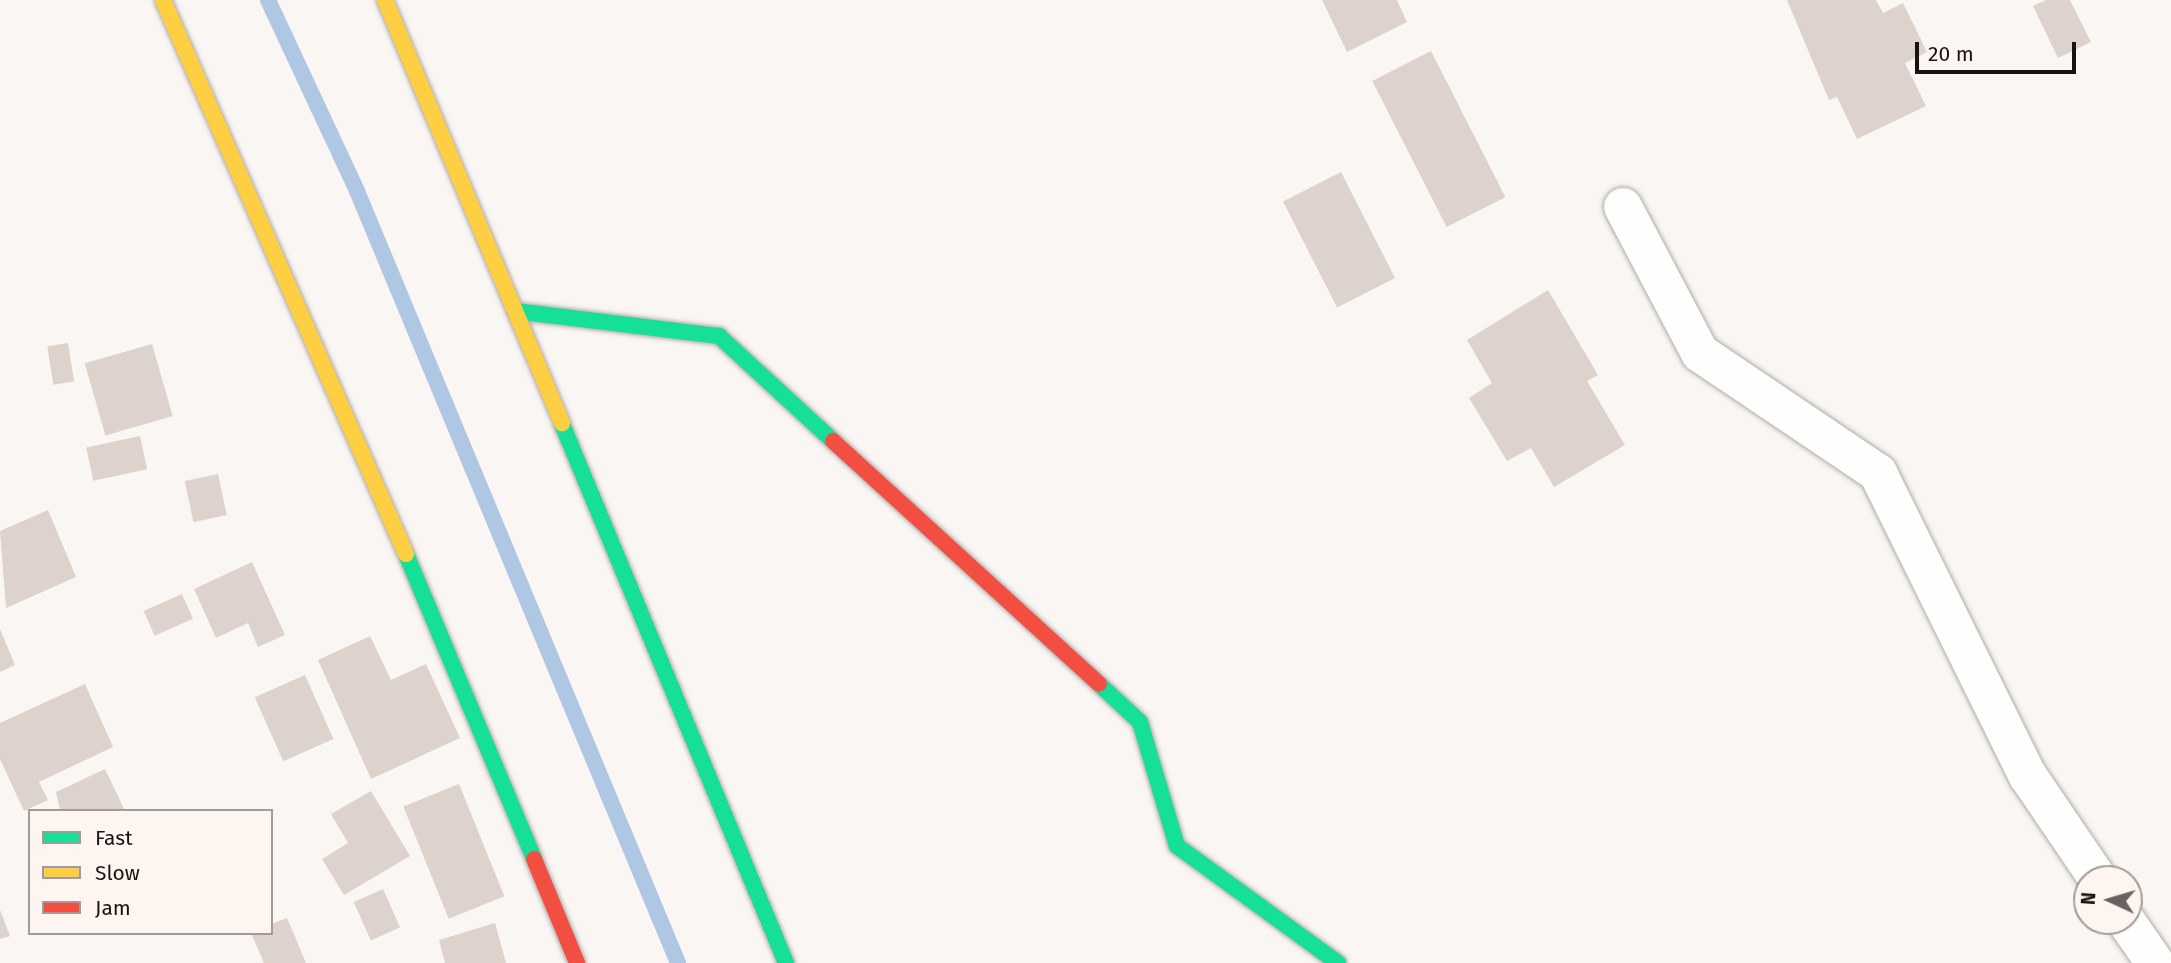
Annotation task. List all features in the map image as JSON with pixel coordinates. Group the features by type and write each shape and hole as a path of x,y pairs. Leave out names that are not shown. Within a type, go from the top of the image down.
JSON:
{"street":[{"path":"163,0 379,489 577,963"},
{"path":"386,0 786,963"},
{"path":"1623,207 1700,354 1878,473 2028,776 2088,865"},
{"path":"515,311 719,336 1140,722 1177,846 1338,963"},
{"path":"2136,935 2155,963"}],"building":[{"path":"1322,0 1397,0 1407,22 1347,52"},
{"path":"1787,0 1876,0 1883,13 1903,3 1927,52 1905,63 1926,106 1857,139 1837,97 1829,100"},
{"path":"2046,0 2070,0 2091,42 2058,58 2033,6"},
{"path":"1431,51 1505,197 1447,227 1372,81"},
{"path":"1341,172 1395,278 1337,308 1283,202"},
{"path":"1548,290 1598,375 1587,381 1625,445 1554,487 1531,448 1507,461 1469,398 1492,383 1467,340"},
{"path":"68,343 74,382 53,385 47,346"},
{"path":"152,344 173,416 105,435 85,363"},
{"path":"140,436 147,469 93,481 86,447"},
{"path":"218,474 227,515 193,522 185,481"},
{"path":"48,510 76,577 6,608 0,531"},
{"path":"252,562 285,635 258,647 248,623 216,638 194,589"},
{"path":"182,594 193,619 155,636 144,611"},
{"path":"0,629 15,665 0,672"},
{"path":"370,636 391,680 426,664 460,738 371,779 318,660"},
{"path":"305,675 333,739 283,761 255,697"},
{"path":"85,684 113,747 39,782 48,800 24,811 0,759 0,723"},
{"path":"105,769 124,809 60,809 56,792"},
{"path":"459,784 504,896 449,919 403,806"},
{"path":"371,791 410,856 344,895 322,859 348,843 331,814"},
{"path":"383,889 400,927 371,940 354,902"},
{"path":"0,910 10,936 0,939"},
{"path":"287,918 306,963 264,963 252,935 273,935 273,923"},
{"path":"495,923 506,963 445,963 439,940"}],"waterway":[{"path":"268,0 357,191 678,963"}],"traffic: fast":[{"path":"515,311 719,336 833,441"},
{"path":"562,424 786,963"},
{"path":"406,554 534,859"},
{"path":"1099,684 1140,722 1177,846 1338,963"}],"traffic: slow":[{"path":"163,0 406,554"},
{"path":"385,0 562,424"}],"traffic: jam":[{"path":"833,441 1099,684"},
{"path":"534,859 577,963"}]}
